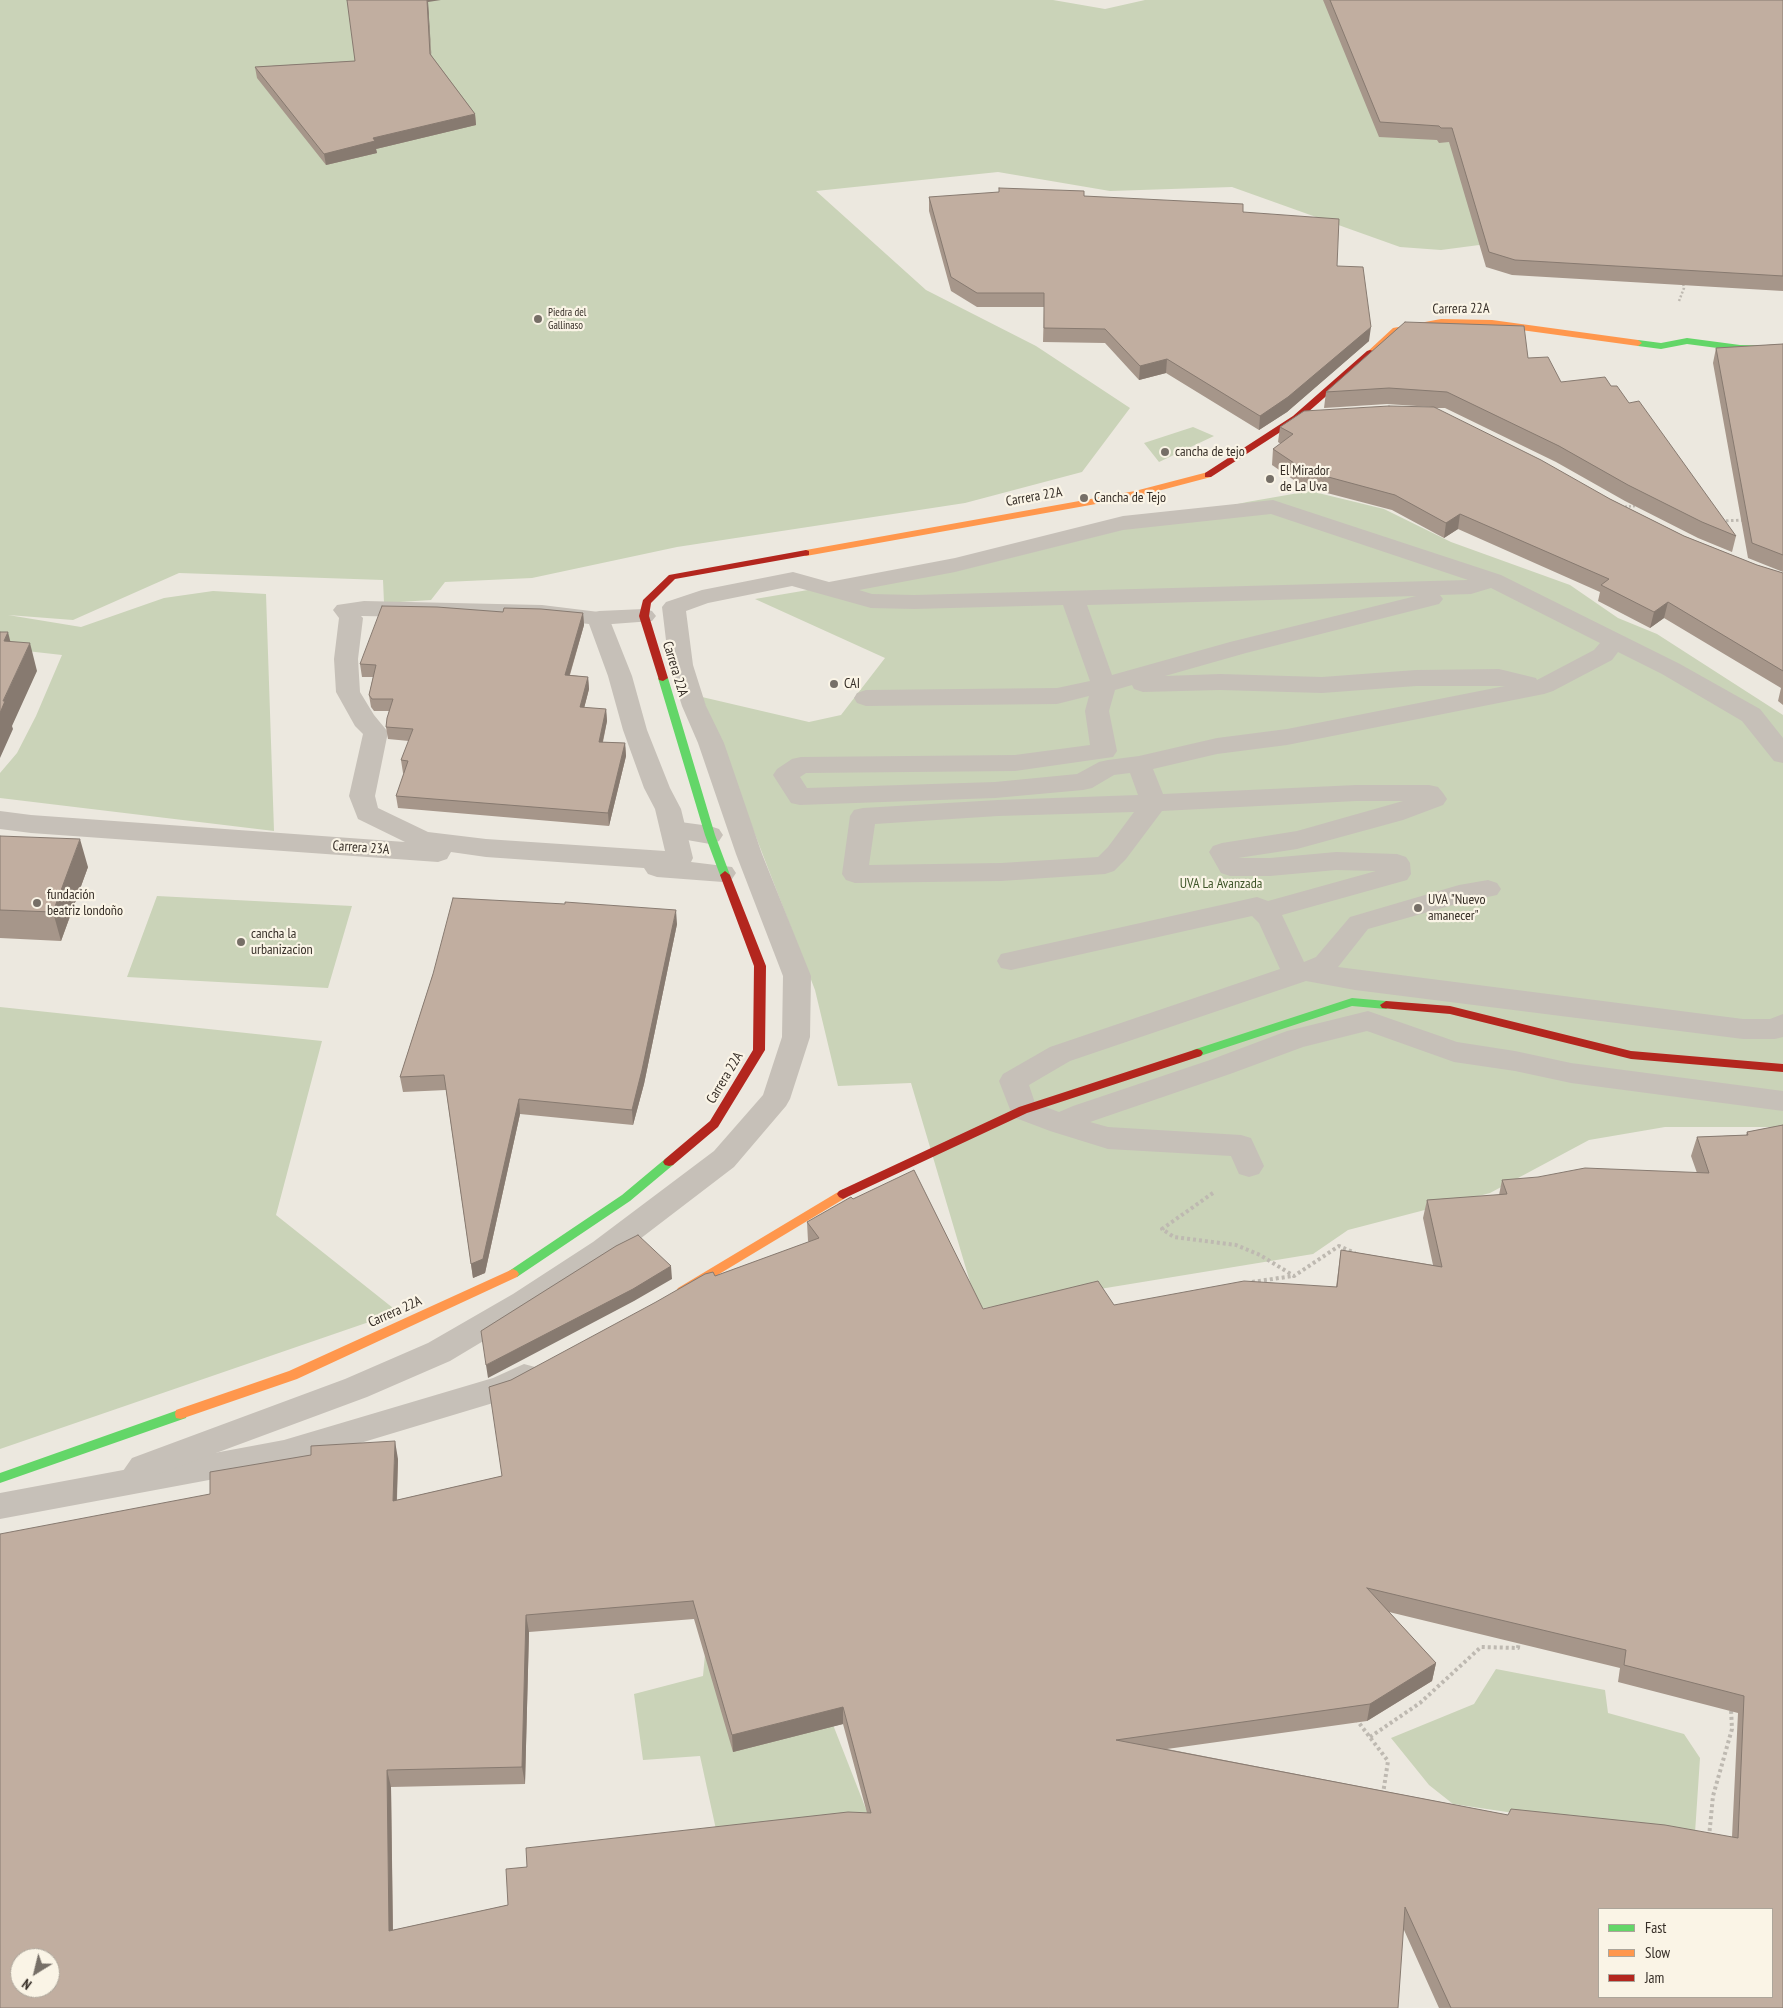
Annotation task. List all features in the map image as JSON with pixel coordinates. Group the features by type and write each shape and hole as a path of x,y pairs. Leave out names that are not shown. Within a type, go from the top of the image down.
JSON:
{"street":[{"name":"Carrera 22A","path":"0,1478 293,1375 505,1279 626,1198 714,1124 759,1050 760,966 710,835 644,616 646,602 672,577 1135,494 1210,475 1296,418 1396,330 1441,322 1492,323 1660,346 1687,341 1740,348 1783,349"},
{"path":"1296,418 1332,416"},
{"path":"827,588 955,565 1123,523 1274,507 1482,584 1615,641 1671,668 1751,715 1783,754"},
{"path":"132,1482 143,1467 356,1388 439,1352 524,1302 604,1250 724,1159 776,1099 796,1037 797,976 749,854 711,744 694,706 681,665 674,606 702,597 793,579 871,601 914,602 1223,595 1482,584"},
{"path":"866,698 1057,696 1104,685 1221,652 1407,606 1482,584"},
{"path":"1072,597 1104,685 1097,711 1104,751 1015,763 801,765 786,775 800,797 995,790 1083,782 1108,768 1139,764 1217,746 1287,737 1544,686 1603,655 1615,641"},
{"path":"599,618 620,676 635,730 657,788 668,809 680,858 658,860 486,848 423,840 367,813 362,796 376,732 364,720 348,692 346,659 351,618 345,610 364,608 542,612 599,618 644,616"},
{"path":"1104,685 1220,682 1322,685 1416,678 1499,677 1544,686"},
{"path":"1139,764 1154,803"},
{"path":"1154,803 1117,853 1104,865 1001,872 855,874 863,816 998,808 1154,803 1356,793 1429,793 1434,799 1394,814 1296,840 1222,852 1230,867 1270,867 1336,861 1397,863 1398,874 1263,911"},
{"name":"Carrera 23A","path":"0,820 31,824 723,873"},
{"path":"673,830 710,835"},
{"path":"1023,1110 1013,1081 1060,1054 1326,964 1359,923 1459,894 1488,889"},
{"path":"1011,962 1257,906 1270,918 1301,972"},
{"path":"1301,972 1743,1029 1775,1029 1783,1024"},
{"path":"672,1296 847,1192 1023,1110 1352,1002 1450,1010 1631,1055 1783,1068"},
{"path":"1060,1124 1083,1113 1212,1070 1296,1038 1368,1021 1454,1052 1516,1060 1580,1074 1783,1101"},
{"path":"1023,1110 1060,1124 1108,1138 1241,1146 1249,1166"},
{"path":"0,1506 284,1453 502,1388 545,1364"}],"path":[{"path":"1616,508 1629,505 1638,506"},
{"path":"1718,521 1753,520"},
{"path":"1249,1166 1162,1229 1174,1237 1236,1245 1260,1255 1294,1276"},
{"path":"1246,1283 1294,1276 1339,1246 1356,1253"},
{"path":"1370,1737 1420,1703 1481,1647 1518,1648 1519,1638"},
{"path":"1709,1843 1713,1796 1732,1729 1730,1701"},
{"path":"1352,1714 1388,1762 1383,1798"}],"green space":[{"path":"0,0 1053,0 1105,9 1145,0 1372,0 1525,239 1441,250 1400,247 1232,187 1110,191 998,172 816,191 926,290 1036,346 1130,408 1082,472 965,503 677,547 532,578 445,582 431,600 384,603 383,580 179,573 73,620 8,615 81,627 164,598 213,591 266,594 274,831 0,798 0,773 17,753 36,716 62,655 0,648"},
{"name":"cancha de tejo","path":"1193,427 1214,436 1159,462 1144,443"},
{"name":"UVA La Avanzada","path":"1310,491 1384,509 1451,542 1570,585 1618,618 1657,634 1783,715 1783,1127 1665,1127 1589,1140 1490,1193 1348,1230 1313,1254 978,1309 911,1083 838,1086 815,990 702,697 809,722 841,715 885,658 755,599 955,565 1247,502"},
{"name":"cancha la urbanizacion","path":"157,896 352,906 328,988 127,977"},
{"path":"0,1007 322,1041 276,1215 398,1312 0,1449"},
{"path":"780,1589 871,1822 722,1857 700,1756 643,1760 634,1694 703,1676 709,1610"},
{"path":"1496,1669 1605,1690 1608,1713 1684,1734 1700,1758 1695,1833 1507,1812 1453,1804 1429,1785 1391,1738 1474,1704"}],"building":[{"path":"347,0 427,0 430,54 475,114 373,138 375,141 324,154 255,67 355,61"},
{"path":"1330,0 1783,0 1783,276 1515,260 1489,252 1452,128 1380,122"},
{"path":"999,188 1084,191 1084,196 1243,204 1243,212 1339,219 1337,266 1363,267 1371,327 1288,397 1260,416 1167,359 1140,366 1105,329 1044,328 1044,293 977,293 951,277 929,197 999,192"},
{"path":"1405,322 1524,326 1528,358 1548,357 1561,382 1605,377 1611,386 1617,386 1629,403 1639,401 1736,536 1702,522 1628,485 1559,446 1447,392 1389,388 1326,392"},
{"path":"1783,344 1783,555 1752,543 1716,348"},
{"path":"1389,406 1434,407 1541,460 1610,499 1684,536 1757,565 1783,573 1783,671 1668,602 1654,612 1601,585 1609,579 1460,514 1446,523 1395,495 1306,471 1273,449 1293,434 1280,427 1304,411"},
{"path":"382,606 437,607 503,612 504,608 541,609 583,613 565,675 588,677 580,707 606,709 599,742 625,743 608,813 396,796 408,761 401,760 413,729 386,727 393,699 372,699 369,695 376,665 360,664"},
{"path":"0,632 8,632 4,641 30,643 3,701 5,701 0,713"},
{"path":"0,836 80,839 53,912 0,910"},
{"path":"453,898 565,904 565,902 676,910 632,1110 519,1099 483,1259 471,1264 444,1075 400,1077 433,974"},
{"path":"1783,1125 1783,2008 1451,2008 1405,1907 1398,2008 0,2008 0,1534 210,1494 210,1472 311,1455 311,1446 395,1441 393,1501 502,1476 489,1387 511,1380 705,1274 713,1272 715,1276 819,1238 807,1222 851,1197 853,1199 914,1170 983,1309 1098,1281 1114,1305 1244,1281 1337,1287 1341,1250 1442,1267 1427,1200 1507,1194 1502,1180 1538,1177 1585,1168 1709,1173 1697,1137 1748,1135 1747,1132","holes":["1367,1588 1626,1650 1624,1665 1744,1696 1738,1838 1665,1825 1511,1809 1508,1815 1116,1740 1370,1704 1436,1663","693,1601 732,1735 843,1707 871,1813 848,1812 526,1848 527,1867 506,1869 508,1905 389,1931 387,1770 522,1767 526,1615"]},
{"path":"638,1235 671,1266 633,1289 486,1365 481,1331 616,1246"}],"traffic: fast":[{"path":"1638,343 1661,346 1687,341 1740,348 1783,349"},
{"path":"663,678 710,835 725,875"},
{"path":"1197,1053 1352,1002 1386,1005"},
{"path":"513,1274 626,1198 669,1162"},
{"path":"0,1478 181,1414"}],"traffic: slow":[{"path":"1370,353 1396,330 1441,322 1492,323 1638,343"},
{"path":"806,553 1135,494 1208,475"},
{"path":"682,1291 843,1194"},
{"path":"181,1414 293,1375 513,1274"}],"traffic: jam":[{"path":"1208,475 1296,418 1370,353"},
{"path":"663,678 644,616 646,602 672,577 806,553"},
{"path":"669,1162 714,1124 759,1050 760,966 725,875"},
{"path":"1386,1005 1450,1010 1631,1055 1783,1068"},
{"path":"843,1194 1023,1110 1197,1053"}],"place":[{"name":"Piedra del Gallinaso","path":"538,319"},
{"name":"cancha de tejo","path":"1165,452"},
{"name":"El Mirador de La Uva","path":"1270,479"},
{"name":"Cancha de Tejo","path":"1084,498"},
{"name":"CAI","path":"834,684"},
{"name":"fundación beatriz londoño","path":"37,903"},
{"name":"UVA \"Nuevo amanecer\"","path":"1418,908"},
{"name":"cancha la urbanizacion","path":"241,942"}]}
